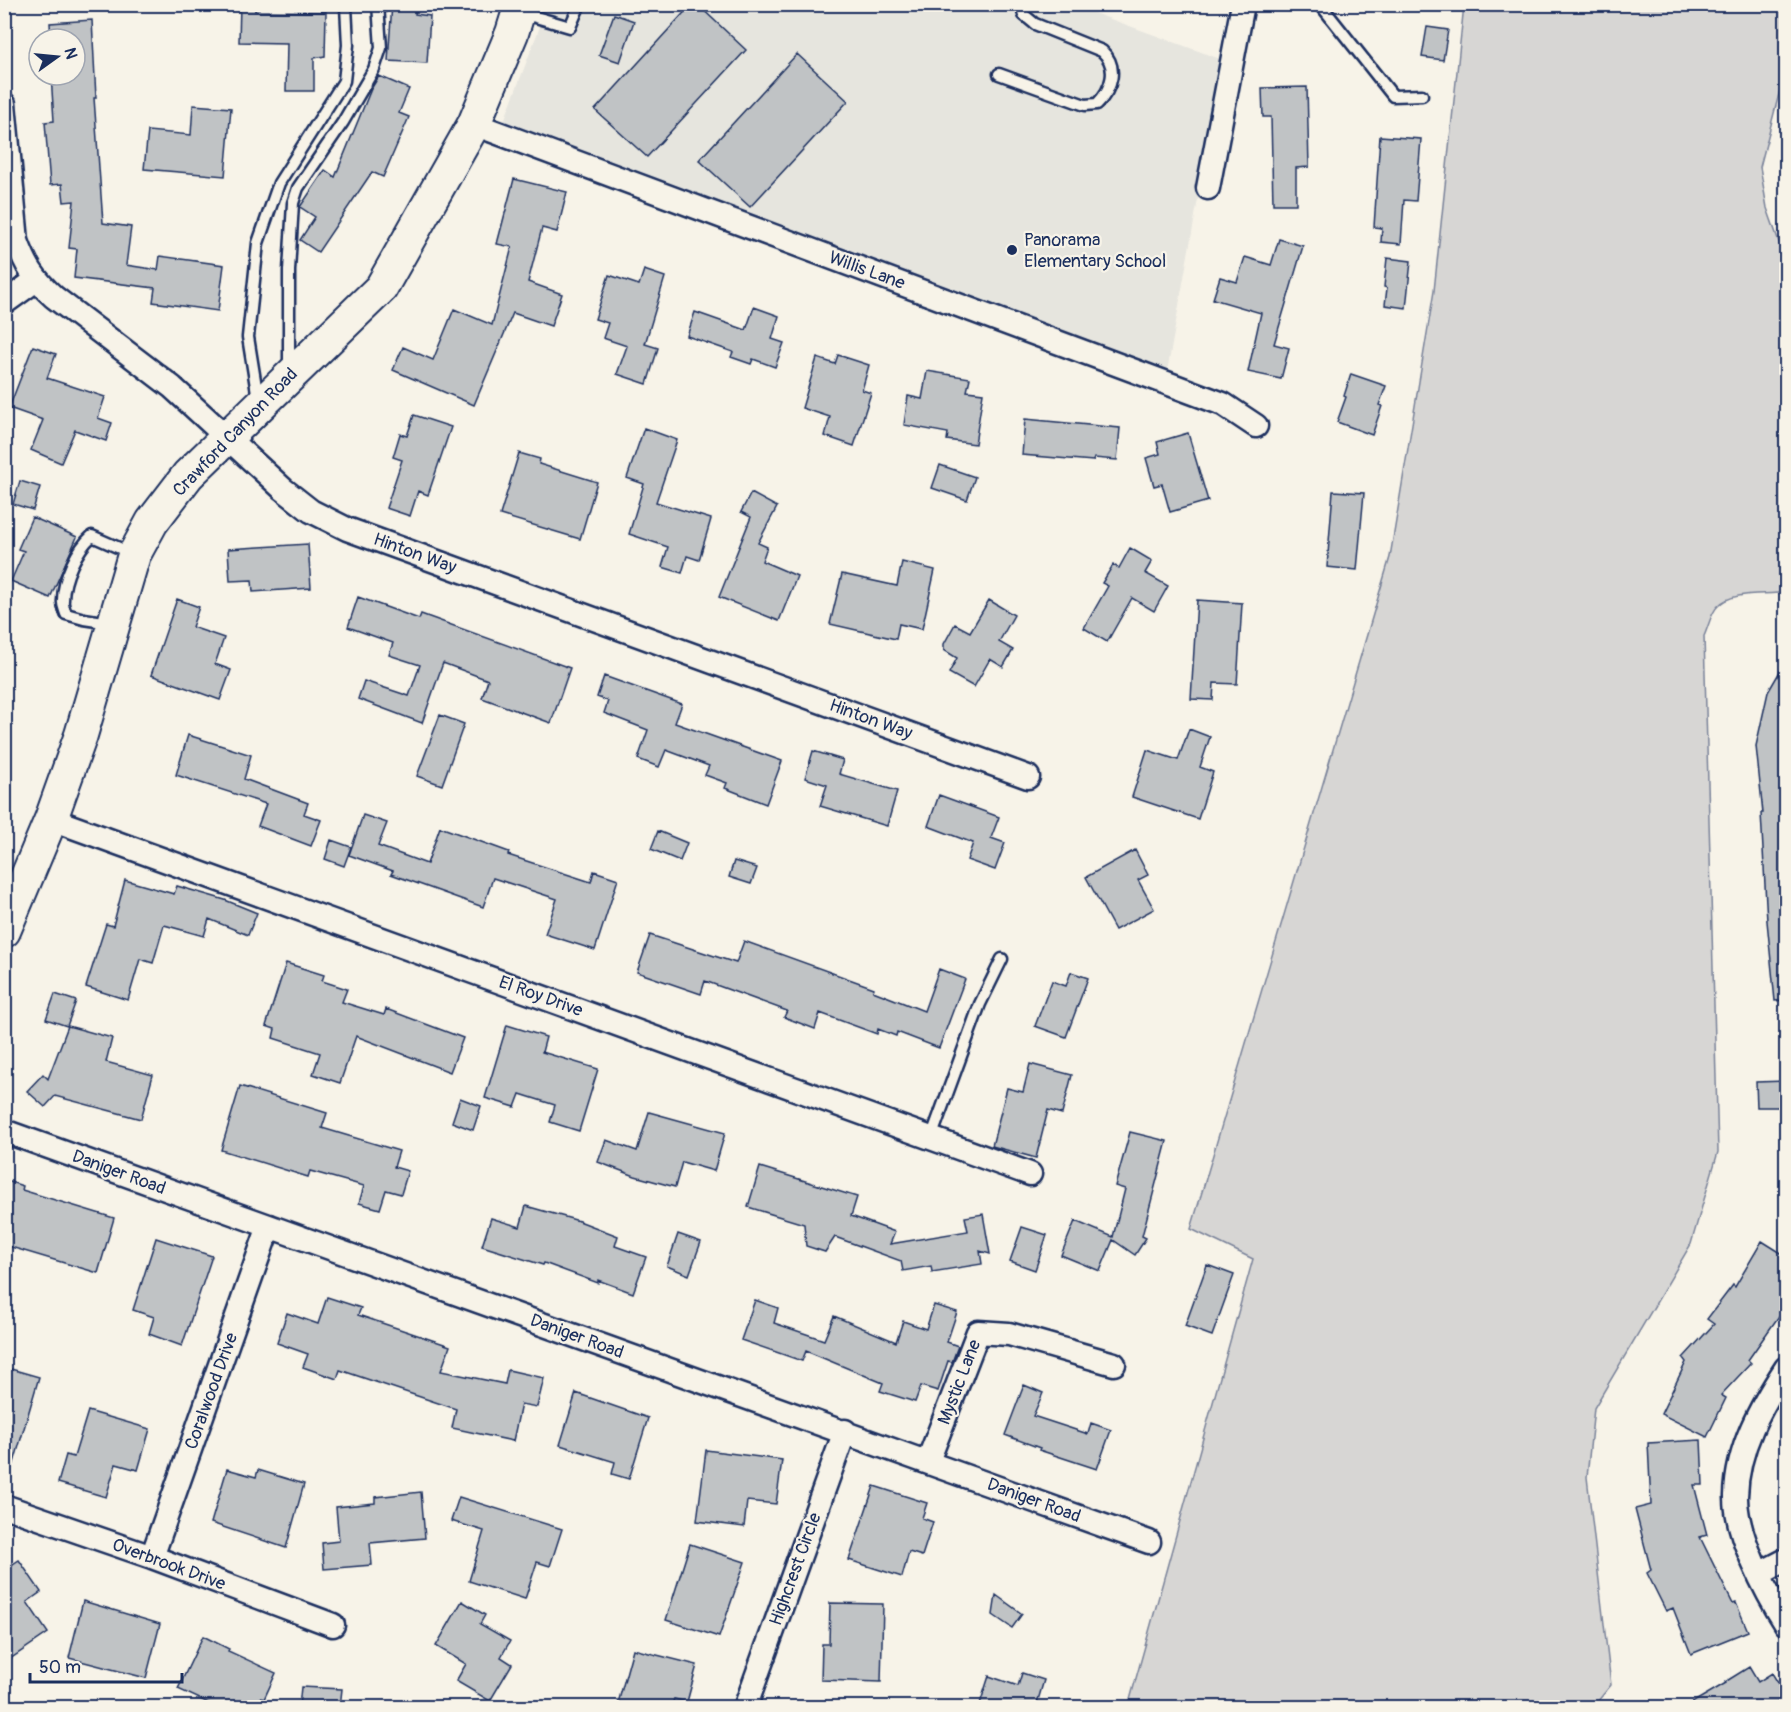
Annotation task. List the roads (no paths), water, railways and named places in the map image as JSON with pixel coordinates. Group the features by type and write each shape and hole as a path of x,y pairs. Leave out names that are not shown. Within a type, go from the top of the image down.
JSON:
{"main road":[{"name":"Crawford Canyon Road","path":"4,931 51,819 81,735 134,555 152,522 188,475 225,437 381,288 474,124 520,8"}],"street":[{"path":"1208,188 1243,4"},
{"name":"Hinton Way","path":"4,104 17,241 24,262 36,280 54,297 172,387 225,437 311,511 347,529 1028,777"},
{"name":"Willis Lane","path":"474,124 1223,404 1256,426"},
{"path":"4,303 36,280"},
{"name":"El Roy Drive","path":"51,819 1030,1174"},
{"name":"Daniger Road","path":"4,1131 1149,1542"},
{"name":"Coralwood Drive","path":"152,1557 269,1226"},
{"name":"Mystic Lane","path":"928,1461 978,1332 1009,1334 1114,1364"},
{"path":"1786,1368 1759,1413 1746,1442 1739,1469 1736,1497 1741,1524 1759,1574 1774,1606 1786,1624"},
{"name":"Highcrest Circle","path":"745,1707 845,1431"},
{"name":"Overbrook Drive","path":"4,1506 152,1557 333,1625"},
{"path":"1759,1574 1786,1560"}],"lane":[{"path":"290,376 289,271 293,203 298,189 343,122 374,69 381,48 378,4"},
{"path":"520,8 570,27 580,4"},
{"path":"999,74 1085,105 1097,104 1105,96 1113,72 1110,58 1102,51 1035,24 1024,15 1022,4"},
{"path":"1320,4 1393,96 1422,95"},
{"path":"259,405 248,337 258,243 279,183 344,81 348,45 346,6"},
{"path":"113,624 66,614 62,601 69,572 82,544 92,536 134,555"},
{"path":"931,1138 980,1004 1002,958"}],"place":[{"name":"Panorama Elementary School","path":"1012,250"}]}
